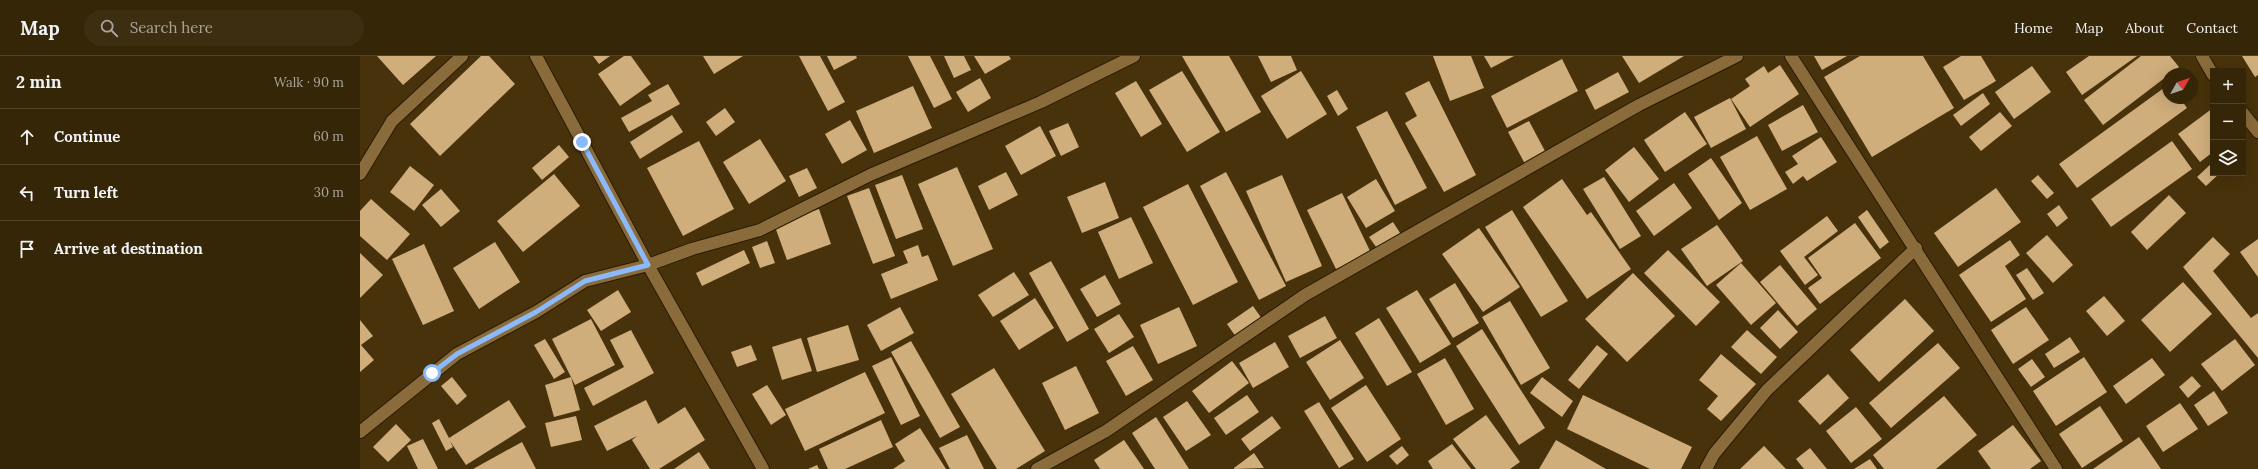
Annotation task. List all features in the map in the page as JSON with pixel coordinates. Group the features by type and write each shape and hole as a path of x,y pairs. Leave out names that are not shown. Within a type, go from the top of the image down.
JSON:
{"street":[{"path":"360,174 392,121 462,56"},
{"path":"536,56 648,265 763,469"},
{"path":"360,432 457,354 536,312 585,281 648,265 760,230 870,175 1041,102 1134,56"},
{"path":"1037,469 1106,431 1305,295 1626,113 1737,56"},
{"path":"1791,56 1916,248 2056,469"},
{"path":"2202,56 2210,70"},
{"path":"2246,117 2258,132"},
{"path":"1706,469 1714,454 1767,390 1916,248"}],"building":[{"path":"377,56 436,56 403,85"},
{"path":"481,56 489,56 515,84 440,156 410,124"},
{"path":"593,56 610,56 599,64"},
{"path":"624,56 631,56 651,84 620,106 598,74"},
{"path":"703,56 743,56 714,74"},
{"path":"799,56 820,56 845,102 828,111"},
{"path":"827,56 856,56 857,58 834,70"},
{"path":"908,56 930,56 952,99 934,108"},
{"path":"944,56 964,56 971,70 954,78"},
{"path":"974,56 1009,56 1011,59 985,74"},
{"path":"1182,56 1229,56 1261,112 1226,132"},
{"path":"1258,56 1291,56 1297,70 1271,82"},
{"path":"1433,56 1471,56 1484,88 1450,101"},
{"path":"1484,56 1514,56 1491,68"},
{"path":"1622,56 1684,56 1639,83"},
{"path":"1814,56 1847,56 1822,70"},
{"path":"1860,56 1923,56 1954,108 1872,157 1824,77"},
{"path":"1961,56 1981,56 1996,81 1964,100 1943,67"},
{"path":"2089,56 2137,56 2082,95 2066,72"},
{"path":"2141,56 2170,56 2179,67 2162,68 2162,80 2103,125 2084,100"},
{"path":"2242,56 2258,56 2258,75 2255,77"},
{"path":"1562,59 1578,91 1507,128 1491,96"},
{"path":"1780,65 1799,94 1750,127 1731,99 1750,86 1745,79 1764,66 1768,73"},
{"path":"2032,66 2051,92 2014,119 1995,92"},
{"path":"1182,71 1220,132 1187,152 1149,90"},
{"path":"1301,71 1327,114 1287,139 1261,96"},
{"path":"1618,72 1629,92 1595,110 1585,90"},
{"path":"980,78 991,98 968,112 956,92"},
{"path":"1136,81 1162,124 1141,137 1115,93"},
{"path":"1429,81 1476,175 1444,192 1405,123 1417,116 1405,93"},
{"path":"668,84 680,104 629,132 621,118 652,101 648,95"},
{"path":"913,86 932,128 874,153 856,111"},
{"path":"2162,89 2162,104 2184,104 2187,108 2077,188 2059,164"},
{"path":"1337,90 1348,109 1338,116 1327,96"},
{"path":"1983,93 1990,104 1961,126 1953,115"},
{"path":"1730,98 1746,129 1711,148 1694,117"},
{"path":"1803,105 1818,132 1782,151 1768,125"},
{"path":"725,108 735,122 716,136 706,122"},
{"path":"2210,110 2210,154 2200,162 2178,134"},
{"path":"1387,111 1427,188 1395,205 1356,127"},
{"path":"1685,112 1707,144 1665,172 1644,140"},
{"path":"2000,112 2012,126 1981,151 1969,137"},
{"path":"672,115 683,132 640,159 630,142"},
{"path":"850,120 867,150 842,164 825,134"},
{"path":"1529,121 1546,153 1525,164 1508,132"},
{"path":"1068,123 1079,147 1061,156 1049,131"},
{"path":"1040,126 1056,156 1021,175 1005,146"},
{"path":"1757,136 1787,189 1750,210 1720,157"},
{"path":"1821,137 1837,162 1807,181 1803,176 1793,184 1785,172 1798,164 1792,156"},
{"path":"760,139 786,181 749,204 723,162"},
{"path":"699,141 734,209 683,236 647,168"},
{"path":"2172,141 2192,169 2111,227 2091,199"},
{"path":"559,145 569,157 542,180 532,168"},
{"path":"1634,147 1659,179 1629,202 1605,170"},
{"path":"1711,158 1742,203 1719,220 1688,174"},
{"path":"2210,165 2210,176 2217,176 2206,186 2197,177"},
{"path":"410,166 434,185 414,211 390,192"},
{"path":"957,167 993,249 953,266 918,184"},
{"path":"807,168 817,188 799,197 789,176"},
{"path":"1006,172 1018,195 989,210 978,186"},
{"path":"1226,172 1286,286 1259,300 1200,186"},
{"path":"554,174 580,206 523,252 497,221"},
{"path":"902,175 923,229 896,239 875,185"},
{"path":"1282,175 1322,266 1286,282 1246,191"},
{"path":"2038,175 2054,193 2047,199 2031,181"},
{"path":"1604,177 1641,236 1620,249 1583,189"},
{"path":"1376,179 1395,211 1366,228 1347,197"},
{"path":"1562,179 1587,215 1591,212 1631,269 1587,299 1523,207"},
{"path":"1105,182 1119,218 1082,233 1067,197"},
{"path":"1674,183 1692,208 1654,236 1636,211"},
{"path":"1188,184 1238,282 1193,305 1143,207"},
{"path":"869,188 895,256 873,264 847,196"},
{"path":"1996,188 2021,222 1958,267 1934,233"},
{"path":"441,189 460,211 441,227 422,205"},
{"path":"1342,193 1371,253 1336,269 1307,210"},
{"path":"2169,195 2186,213 2147,250 2131,232"},
{"path":"371,199 410,234 387,260 360,236 360,211"},
{"path":"2059,205 2068,218 2057,227 2047,214"},
{"path":"819,209 831,244 787,260 774,224"},
{"path":"1512,210 1568,301 1541,317 1485,227"},
{"path":"1867,210 1889,242 1880,249 1858,217"},
{"path":"1827,216 1838,231 1804,257 1818,275 1805,285 1780,251"},
{"path":"1131,217 1153,263 1119,279 1098,232"},
{"path":"1393,222 1402,236 1379,251 1369,237"},
{"path":"1855,223 1881,258 1820,304 1808,288 1822,278 1808,258"},
{"path":"1717,225 1743,261 1707,286 1681,249"},
{"path":"1479,228 1520,287 1483,312 1442,254"},
{"path":"2047,235 2073,265 2053,283 2026,253"},
{"path":"2213,237 2230,254 2213,271 2251,318 2258,313 2258,358 2183,267"},
{"path":"2258,239 2258,277 2240,252"},
{"path":"2010,240 2020,255 2005,266 2026,299 1991,322 1959,275"},
{"path":"767,241 775,263 760,268 752,247"},
{"path":"495,242 520,282 479,309 453,268"},
{"path":"424,244 454,311 423,325 392,259"},
{"path":"918,245 922,257 928,255 938,280 891,299 881,274 908,263 903,251"},
{"path":"744,250 750,263 702,286 696,273"},
{"path":"1668,250 1720,302 1696,326 1644,273"},
{"path":"360,253 383,275 360,298"},
{"path":"1051,261 1089,329 1067,342 1029,273"},
{"path":"1741,263 1776,303 1751,325 1716,285"},
{"path":"1780,265 1817,309 1797,326 1760,282"},
{"path":"2027,268 2044,293 2033,300 2016,275"},
{"path":"1014,272 1029,295 993,317 978,295"},
{"path":"1633,273 1675,316 1627,362 1585,319"},
{"path":"1105,275 1121,304 1097,317 1080,289"},
{"path":"2183,282 2212,314 2170,352 2141,320"},
{"path":"1455,283 1479,323 1453,338 1429,299"},
{"path":"618,290 631,312 601,331 587,310"},
{"path":"1417,290 1451,344 1420,363 1386,308"},
{"path":"2104,296 2125,321 2107,336 2086,311"},
{"path":"1035,298 1054,328 1019,350 1000,321"},
{"path":"1905,299 1934,331 1879,382 1850,350"},
{"path":"1510,301 1550,368 1521,385 1482,317"},
{"path":"1253,306 1262,319 1236,337 1227,324"},
{"path":"900,307 914,333 881,351 867,325"},
{"path":"1179,307 1197,346 1158,364 1140,325"},
{"path":"2026,307 2049,340 2013,364 1991,330"},
{"path":"1778,310 1798,332 1780,349 1760,328"},
{"path":"1119,314 1134,337 1109,353 1094,329"},
{"path":"1325,316 1337,338 1300,358 1288,336"},
{"path":"1379,318 1412,372 1387,386 1355,333"},
{"path":"591,319 615,365 575,385 552,339"},
{"path":"360,320 373,336 361,345 374,360 360,372"},
{"path":"848,325 859,360 817,372 807,338"},
{"path":"1482,329 1545,428 1519,445 1456,346"},
{"path":"631,330 654,373 593,406 584,388 624,367 610,340"},
{"path":"1747,330 1777,357 1761,374 1731,347"},
{"path":"2070,337 2080,352 2054,368 2045,354"},
{"path":"801,338 812,371 782,380 772,347"},
{"path":"545,339 565,372 554,379 534,345"},
{"path":"2235,339 2255,365 2222,391 2201,364"},
{"path":"1340,340 1364,378 1330,400 1306,362"},
{"path":"911,341 960,427 940,438 891,352"},
{"path":"1275,342 1289,367 1253,388 1239,363"},
{"path":"1938,343 1960,368 1891,428 1869,403"},
{"path":"751,345 757,360 737,367 731,352"},
{"path":"1597,345 1608,354 1579,389 1568,380"},
{"path":"1133,346 1153,380 1126,396 1106,361"},
{"path":"1721,354 1756,384 1721,421 1707,409 1718,396 1699,380"},
{"path":"891,357 920,416 901,425 872,366"},
{"path":"2084,357 2107,392 2056,426 2033,391"},
{"path":"1445,358 1474,409 1446,425 1417,374"},
{"path":"2152,358 2165,375 2126,404 2113,386"},
{"path":"2032,359 2045,377 2031,387 2018,369"},
{"path":"1232,361 1249,383 1209,413 1192,391"},
{"path":"1076,366 1099,413 1065,430 1042,383"},
{"path":"994,368 1045,451 1016,469 997,469 951,394"},
{"path":"865,372 885,413 805,451 785,409"},
{"path":"1828,374 1849,398 1820,425 1798,401"},
{"path":"2192,376 2201,386 2188,398 2179,387"},
{"path":"452,377 467,396 457,405 441,386"},
{"path":"571,377 580,410 554,417 545,385"},
{"path":"1542,377 1573,401 1562,417 1530,393"},
{"path":"767,385 786,415 771,425 752,394"},
{"path":"1366,385 1401,439 1367,462 1331,408"},
{"path":"2214,391 2228,413 2208,426 2194,405"},
{"path":"1247,395 1259,412 1226,435 1214,418"},
{"path":"1583,395 1692,447 1681,469 1650,469 1567,429"},
{"path":"1944,396 1977,435 1936,469 1884,469 1873,455"},
{"path":"509,400 526,427 466,465 450,441 453,447 446,451 432,423 439,419 449,438"},
{"path":"646,400 658,424 685,407 705,440 659,469 650,469 632,440 637,436 607,451 594,426"},
{"path":"1187,401 1211,435 1186,451 1163,417"},
{"path":"1319,402 1354,459 1339,468 1304,411"},
{"path":"2180,403 2198,429 2163,452 2146,426"},
{"path":"2100,406 2123,441 2082,468 2059,434"},
{"path":"1856,407 1882,439 1851,463 1826,431"},
{"path":"1486,415 1520,462 1510,469 1476,469 1453,439"},
{"path":"576,416 582,440 551,447 545,423"},
{"path":"1272,416 1281,428 1250,451 1241,439"},
{"path":"1156,417 1189,469 1155,469 1132,433"},
{"path":"881,420 893,447 845,469 828,469 819,449"},
{"path":"396,424 411,440 388,462 373,447"},
{"path":"2013,425 2041,461 2030,469 1991,469 1978,451"},
{"path":"920,428 946,469 893,469 905,461 895,444"},
{"path":"967,435 984,469 950,469 939,448"},
{"path":"2139,437 2161,469 2093,469"},
{"path":"423,439 438,469 418,469 407,446"},
{"path":"1124,440 1144,469 1100,469 1094,460"},
{"path":"1556,440 1606,469 1539,469"},
{"path":"522,442 536,469 473,469"},
{"path":"1452,444 1471,469 1433,469 1428,461"},
{"path":"1402,446 1409,455 1397,465 1389,456"},
{"path":"1764,446 1786,469 1740,469"},
{"path":"1810,448 1827,469 1804,469 1796,459"},
{"path":"699,452 710,469 674,469"},
{"path":"1254,453 1264,468 1234,469 1234,468"},
{"path":"1870,459 1877,469 1854,469"},
{"path":"817,465 819,469 808,469"}],"route":[{"path":"432,373 457,354 536,312 585,281 648,265 582,142"}]}
